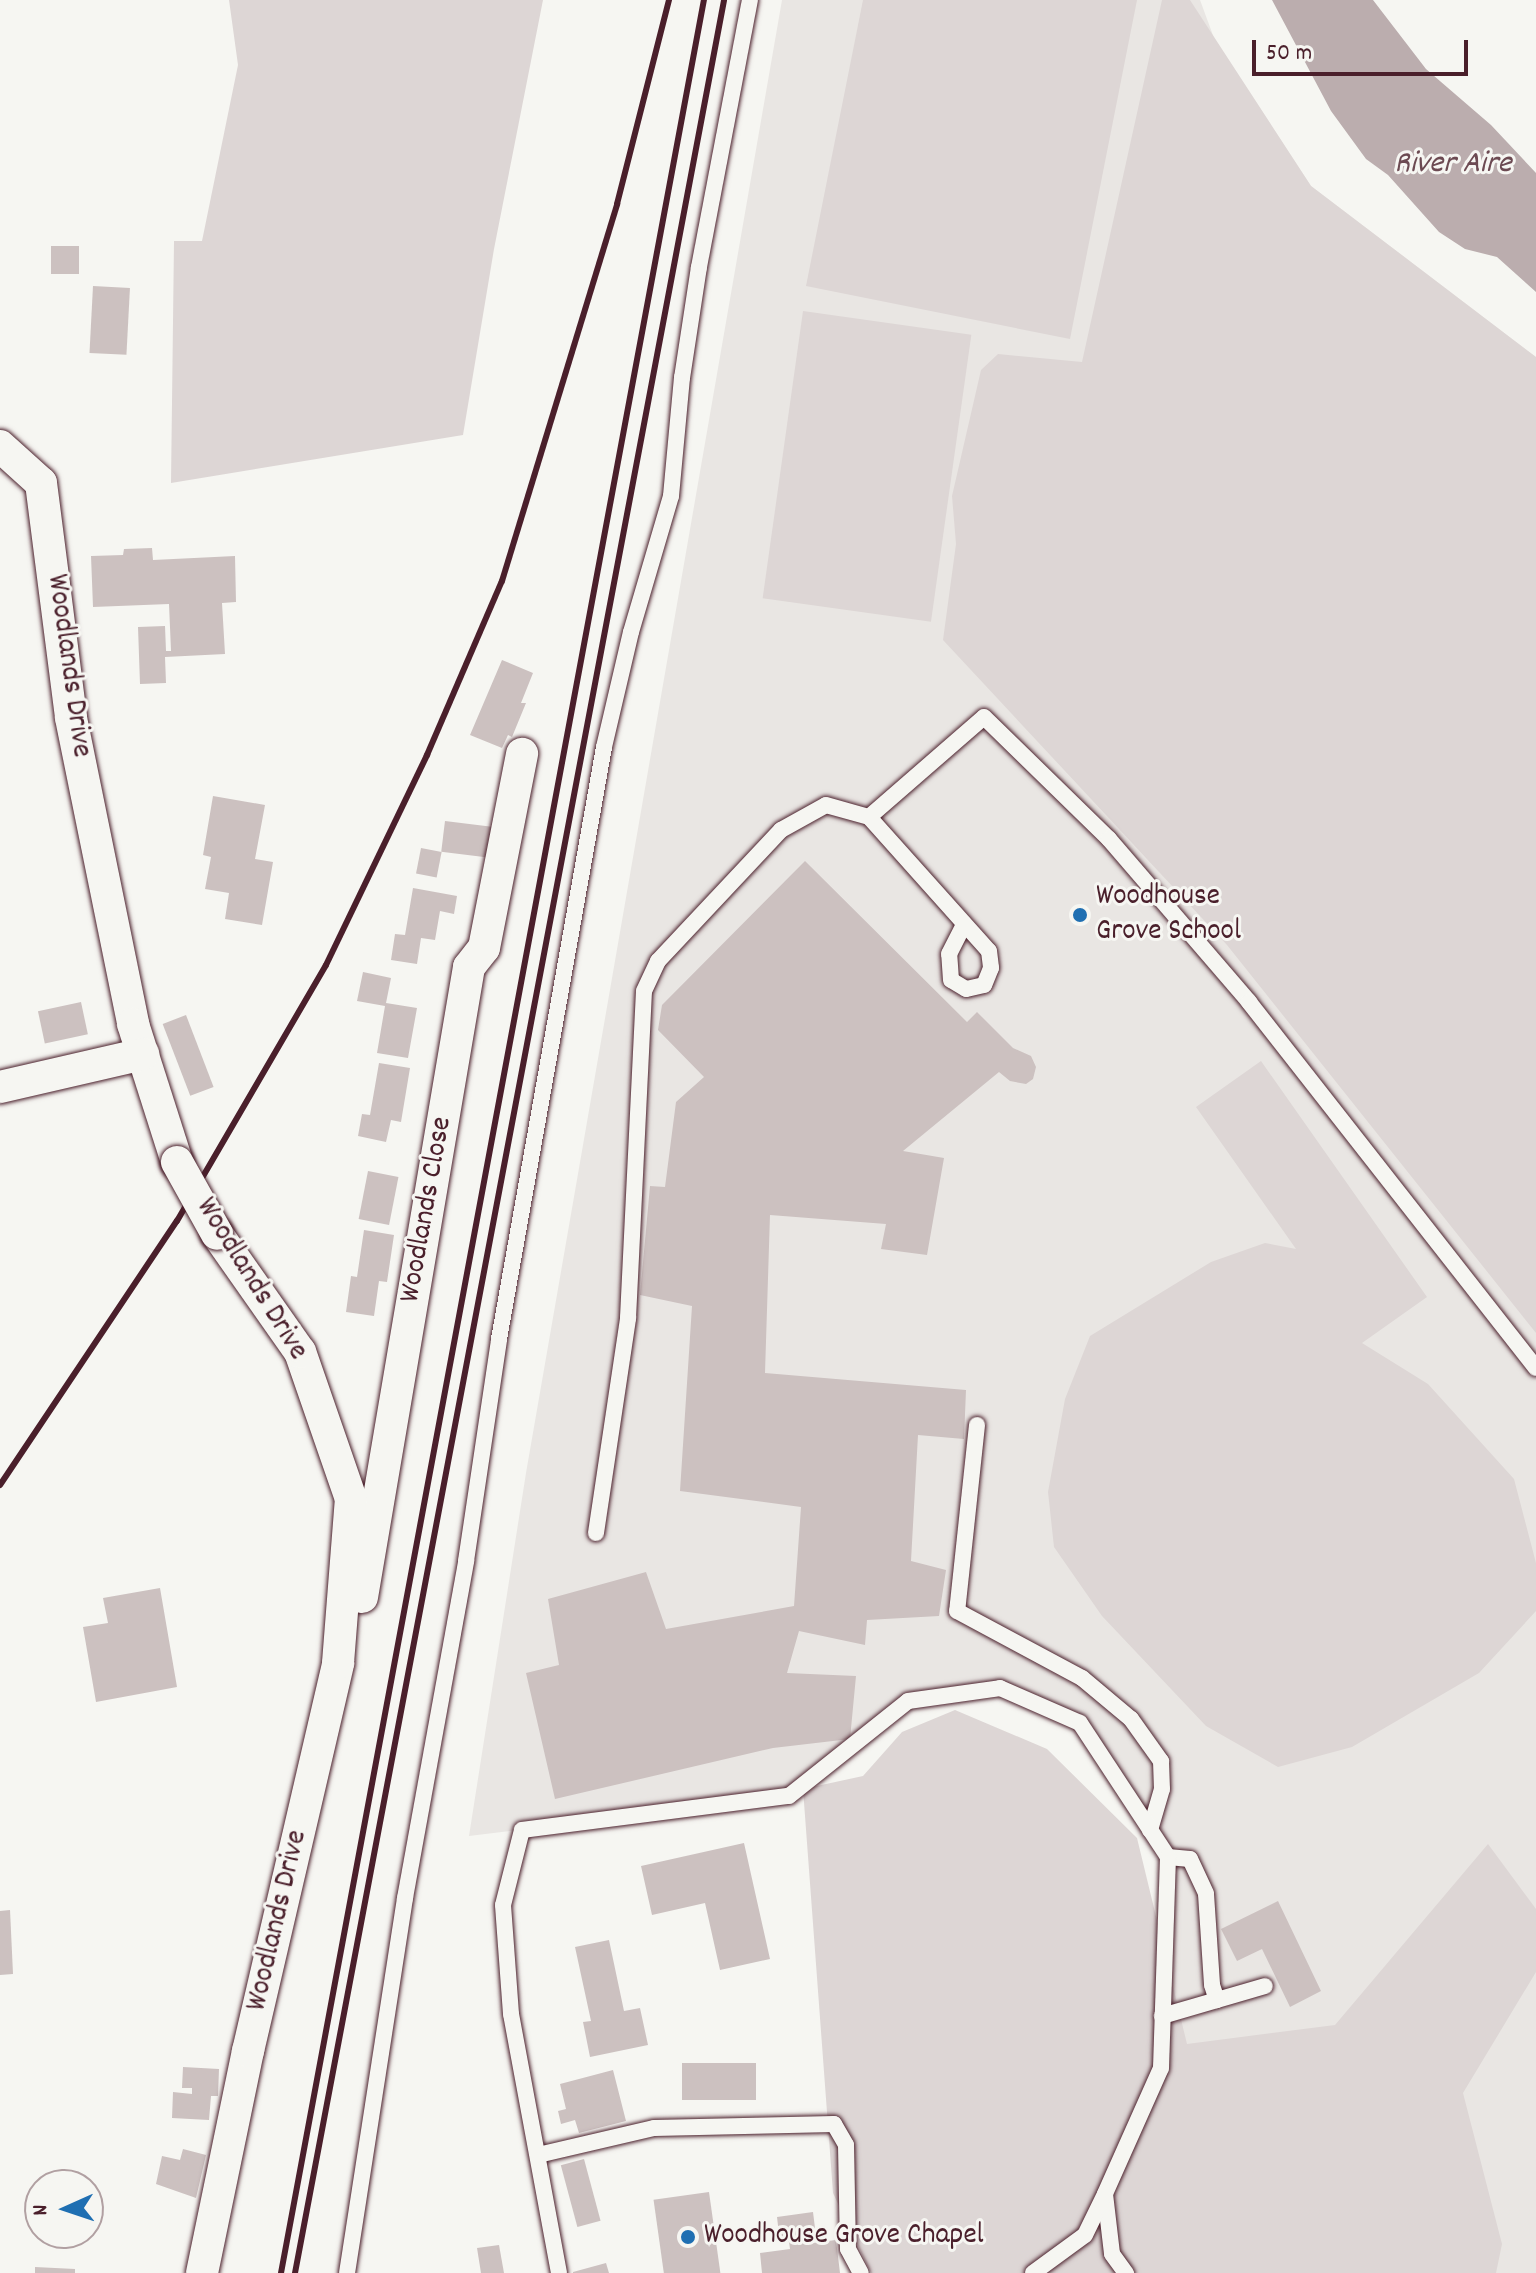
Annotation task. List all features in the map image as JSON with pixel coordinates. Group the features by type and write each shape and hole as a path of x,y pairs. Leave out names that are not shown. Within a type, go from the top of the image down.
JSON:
{"street":[{"name":"Woodlands Drive","path":"0,446 41,483 71,718 133,1024 177,1162 217,1234 300,1352 351,1499 338,1663 248,2051 202,2273"},
{"name":"Woodlands Close","path":"338,1663 351,1658 469,967 484,948 522,754"},
{"path":"0,1087 143,1054"}],"lane":[{"path":"347,2273 405,1898 466,1561 507,1292 604,747 631,632 671,496 682,378 699,267 750,0"},
{"path":"869,817 984,717 1109,839 1249,1002 1536,1368"},
{"path":"596,1533 628,1318 644,991 658,961 781,830 826,805 869,817 964,925"},
{"path":"977,1425 957,1611 1082,1678 1131,1719 1161,1761 1162,1789 1150,1830"},
{"path":"559,2273 511,2014 503,1905 522,1830 789,1796 908,1701 1000,1688 1080,1723 1168,1857 1161,2068 1085,2235 1033,2273"},
{"path":"1168,1857 1190,1859 1206,1894 1212,1985 1217,2000"},
{"path":"1162,2016 1265,1986"},
{"path":"538,2155 654,2128 834,2124 846,2145 848,2249 861,2273"},
{"path":"1105,2194 1112,2254 1126,2273"}],"shaded area":[{"path":"229,0 543,0 494,249 463,435 171,483 174,241 202,241 238,65"},
{"name":"Woodhouse Grove School","path":"782,0 1200,0 1214,38 1311,186 1536,357 1536,2273 1126,2273 1161,2068 1168,1857 1080,1723 1000,1688 908,1701 789,1796 469,1836 526,1473"},
{"path":"863,0 1137,0 1070,339 806,286"},
{"path":"1162,0 1190,0 1311,186 1536,357 1536,1333 1227,945 943,640 956,544 952,496 981,370 998,354 1082,362"},
{"path":"803,311 971,335 931,622 763,598"},
{"path":"1261,1061 1427,1297 1362,1343 1428,1384 1514,1479 1536,1563 1536,1611 1479,1673 1352,1747 1278,1767 1206,1726 1102,1616 1054,1547 1048,1492 1065,1399 1090,1336 1211,1262 1265,1243 1296,1249 1196,1107"},
{"path":"955,1710 1047,1749 1137,1838 1187,2044 1335,2025 1488,1844 1536,1909 1536,1972 1463,2093 1502,2244 1496,2273 871,2273 833,2193 803,1789 863,1776 902,1732"}],"water":[{"name":"River Aire","path":"1272,0 1373,0 1426,69 1491,125 1536,173 1536,292 1497,257 1465,249 1439,232 1388,175 1366,159 1331,111"}],"building":[{"path":"51,246 79,246 79,274 51,274"},
{"path":"93,286 130,288 126,355 89,353"},
{"path":"152,548 153,560 235,556 236,602 222,603 225,654 165,657 166,683 140,684 138,627 165,626 166,651 171,651 169,604 93,607 91,556 123,555 124,549"},
{"path":"502,660 533,673 521,703 526,703 512,737 508,735 502,748 470,735"},
{"path":"213,796 265,805 255,859 273,862 262,925 225,919 229,893 205,889 211,857 203,855"},
{"path":"445,821 494,827 490,858 441,852"},
{"path":"421,848 442,852 437,878 416,874"},
{"path":"805,861 967,1022 977,1012 1013,1048 1031,1056 1036,1067 1033,1079 1026,1084 1010,1081 999,1072 903,1151 944,1158 927,1255 881,1249 886,1224 770,1215 765,1373 966,1390 964,1439 918,1435 911,1561 946,1570 939,1616 867,1620 865,1645 799,1631 787,1673 856,1676 850,1739 773,1748 555,1799 526,1673 559,1665 548,1599 646,1572 666,1629 794,1606 801,1507 680,1491 692,1306 640,1295 650,1186 665,1187 676,1102 704,1077 658,1030 662,1005"},
{"path":"413,888 457,896 454,914 440,911 435,940 421,938 417,964 391,960 395,934 405,935"},
{"path":"363,972 391,978 386,1003 417,1008 408,1058 377,1053 385,1006 357,1001"},
{"path":"81,1002 88,1034 45,1043 38,1011"},
{"path":"186,1015 214,1087 190,1096 163,1024"},
{"path":"379,1063 410,1068 401,1122 391,1120 386,1142 358,1136 362,1114 370,1115"},
{"path":"368,1171 398,1177 389,1225 359,1219"},
{"path":"364,1230 394,1235 387,1282 379,1281 374,1316 346,1312 351,1276 357,1277"},
{"path":"160,1588 177,1687 96,1702 83,1627 108,1623 103,1598"},
{"path":"744,1843 770,1959 720,1970 705,1903 652,1915 641,1866"},
{"path":"1278,1901 1321,1991 1290,2007 1262,1949 1237,1961 1221,1929"},
{"path":"10,1910 13,1974 0,1975 0,1911"},
{"path":"609,1940 624,2011 640,2008 648,2045 590,2057 583,2022 591,2021 575,1947"},
{"path":"682,2063 756,2063 756,2100 682,2100"},
{"path":"183,2067 219,2069 218,2096 211,2096 209,2120 172,2118 173,2092 192,2094 192,2088 182,2088"},
{"path":"613,2070 626,2121 579,2133 575,2120 561,2124 558,2111 566,2109 560,2084"},
{"path":"183,2149 206,2155 196,2198 156,2184 162,2156 180,2160"},
{"path":"584,2159 601,2221 577,2227 561,2165"},
{"name":"Woodhouse Grove Chapel","path":"709,2192 720,2273 664,2273 654,2200"},
{"path":"813,2212 816,2236 811,2236 812,2243 836,2240 840,2273 762,2273 760,2253 790,2249 789,2242 780,2243 777,2217"},
{"path":"499,2245 504,2273 481,2273 477,2248"},
{"path":"606,2263 609,2273 573,2273 573,2272"},
{"path":"35,2267 75,2269 75,2273 35,2273"}],"railway":[{"path":"0,1485 177,1221 326,965 427,755 502,581 617,204 669,0"},
{"path":"281,2273 704,0"},
{"path":"295,2273 724,0"}],"place":[{"name":"Woodhouse Grove School","path":"1080,915"},
{"name":"Woodhouse Grove Chapel","path":"688,2237"}]}
